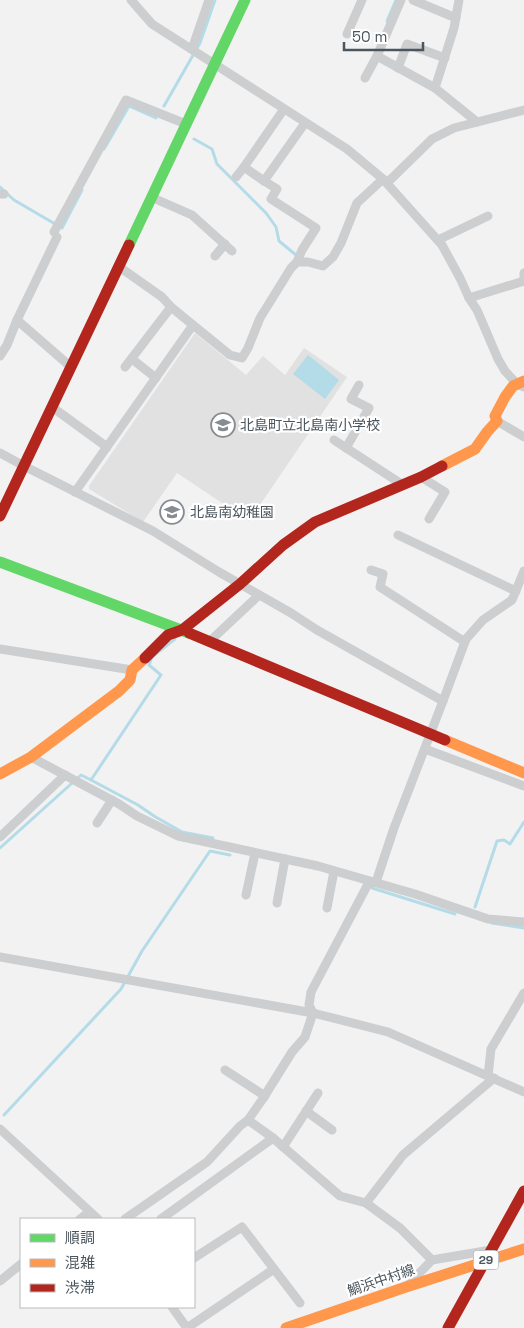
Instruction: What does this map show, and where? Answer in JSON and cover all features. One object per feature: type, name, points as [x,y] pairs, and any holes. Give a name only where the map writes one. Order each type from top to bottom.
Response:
[{"type":"street","points":[[131,0],[152,24],[346,148],[385,181],[442,245],[476,310],[504,371],[522,384]]},
{"type":"street","points":[[195,51],[209,0]]},
{"type":"street","points":[[0,516],[245,0]]},
{"type":"street","points":[[348,34],[362,0]]},
{"type":"street","points":[[365,78],[377,56],[401,0]]},
{"type":"street","points":[[413,0],[456,18]]},
{"type":"street","points":[[435,88],[454,28],[460,0]]},
{"type":"street","points":[[398,68],[407,44],[445,58]]},
{"type":"street","points":[[377,56],[435,88],[477,122]]},
{"type":"street","points":[[0,356],[7,345],[57,230],[126,100],[186,124]]},
{"type":"street","points":[[236,177],[284,108]]},
{"type":"street","points":[[297,262],[308,262],[323,266],[333,257],[341,243],[357,203],[432,139],[454,128],[524,110]]},
{"type":"street","points":[[264,181],[305,123]]},
{"type":"street","points":[[118,266],[162,297],[230,355],[242,358],[260,318],[291,268],[297,262],[316,228],[271,199],[277,189],[244,167]]},
{"type":"street","points":[[151,197],[192,215],[228,248],[215,256]]},
{"type":"street","points":[[438,240],[488,216]]},
{"type":"street","points":[[469,298],[524,281],[524,273]]},
{"type":"street","points":[[125,367],[171,306]]},
{"type":"street","points":[[17,320],[71,367]]},
{"type":"street","points":[[75,492],[193,325]]},
{"type":"street","points":[[132,358],[156,378]]},
{"type":"street","points":[[522,384],[513,386],[495,416],[497,421],[524,437]]},
{"type":"street","points":[[346,448],[369,408],[351,399],[359,385]]},
{"type":"street","points":[[52,407],[107,447]]},
{"type":"street","points":[[0,774],[31,757],[119,691],[130,680],[132,670],[168,635],[182,630],[240,584],[283,545],[315,522],[421,477],[475,450],[497,421]]},
{"type":"street","points":[[334,440],[403,485]]},
{"type":"street","points":[[0,453],[153,531],[317,630],[443,701]]},
{"type":"street","points":[[421,477],[445,492],[429,519]]},
{"type":"street","points":[[398,536],[516,591]]},
{"type":"street","points":[[0,562],[182,630],[524,773]]},
{"type":"street","points":[[371,570],[382,574],[380,587],[465,642]]},
{"type":"street","points":[[376,882],[394,828],[466,639],[484,620],[512,600],[524,571]]},
{"type":"street","points":[[209,642],[259,595]]},
{"type":"street","points":[[0,649],[132,670]]},
{"type":"street","points":[[425,749],[524,786]]},
{"type":"street","points":[[31,757],[112,800],[137,816],[178,836],[285,859],[376,882],[488,919],[524,922]]},
{"type":"street","points":[[0,837],[65,775]]},
{"type":"street","points":[[97,823],[112,800]]},
{"type":"street","points":[[246,895],[255,853]]},
{"type":"street","points":[[277,903],[285,859]]},
{"type":"street","points":[[327,908],[334,871]]},
{"type":"street","points":[[314,1012],[309,1006],[311,992],[368,884],[376,882]]},
{"type":"street","points":[[0,957],[314,1012],[388,1032],[524,1092]]},
{"type":"street","points":[[366,1203],[402,1155],[491,1077],[491,1049],[524,993]]},
{"type":"street","points":[[126,1218],[207,1162],[240,1126],[248,1120],[292,1052],[305,1037],[314,1012]]},
{"type":"street","points":[[225,1070],[265,1096]]},
{"type":"street","points":[[283,1147],[318,1093]]},
{"type":"street","points":[[306,1112],[332,1130]]},
{"type":"street","points":[[248,1120],[273,1138],[340,1196],[366,1203],[400,1228],[432,1260]]},
{"type":"street","points":[[0,1129],[97,1218]]},
{"type":"street","points":[[162,1218],[273,1138]]},
{"type":"street","name":"29","points":[[448,1328],[524,1191]]},
{"type":"street","points":[[81,1218],[89,1212]]},
{"type":"street","points":[[195,1257],[242,1227],[300,1303]]},
{"type":"street","name":"鯛浜中村線","points":[[286,1328],[406,1287],[489,1255],[524,1249]]},
{"type":"street","points":[[406,1287],[432,1260],[489,1255]]},
{"type":"street","points":[[0,1281],[20,1265]]},
{"type":"street","points":[[173,1308],[187,1328],[274,1269]]},
{"type":"shaded area","name":"北島町立北島南小学校","points":[[195,333],[246,375],[263,356],[285,375],[304,348],[347,377],[249,521],[177,473],[143,522],[89,489],[89,486]]},
{"type":"water","points":[[308,355],[339,380],[325,399],[293,374]]},
{"type":"waterway","points":[[164,106],[200,43],[215,0]]},
{"type":"waterway","points":[[387,21],[396,0]]},
{"type":"waterway","points":[[104,149],[129,106],[156,118]]},
{"type":"waterway","points":[[194,139],[212,149],[217,164],[266,213],[276,227],[279,241],[296,255]]},
{"type":"waterway","points":[[0,187],[14,200],[62,228],[82,190]]},
{"type":"waterway","points":[[0,848],[81,775],[91,780],[161,675],[149,665],[152,657],[175,639]]},
{"type":"waterway","points":[[91,780],[138,805],[182,832],[213,838]]},
{"type":"waterway","points":[[475,907],[497,841],[504,840],[510,844],[524,822]]},
{"type":"waterway","points":[[4,1115],[121,989],[142,951],[210,851],[230,855]]},
{"type":"waterway","points":[[372,888],[455,914]]},
{"type":"waterway","points":[[492,923],[524,928]]},
{"type":"traffic: fast","points":[[129,245],[245,0]]},
{"type":"traffic: fast","points":[[0,562],[189,633]]},
{"type":"traffic: slow","points":[[442,466],[475,449],[497,421],[495,416],[505,397],[513,386],[524,381]]},
{"type":"traffic: slow","points":[[0,774],[31,757],[119,691],[130,680],[132,670],[145,658]]},
{"type":"traffic: slow","points":[[445,740],[524,773]]},
{"type":"traffic: slow","points":[[286,1328],[524,1249]]},
{"type":"traffic: jam","points":[[0,516],[129,245]]},
{"type":"traffic: jam","points":[[145,658],[168,635],[182,630],[240,584],[283,545],[315,522],[421,477],[442,466]]},
{"type":"traffic: jam","points":[[189,633],[445,740]]},
{"type":"traffic: jam","points":[[448,1328],[524,1191]]},
{"type":"place","name":"北島町立北島南小学校","points":[[223,425]]},
{"type":"place","name":"北島南幼稚園","points":[[172,512]]}]
